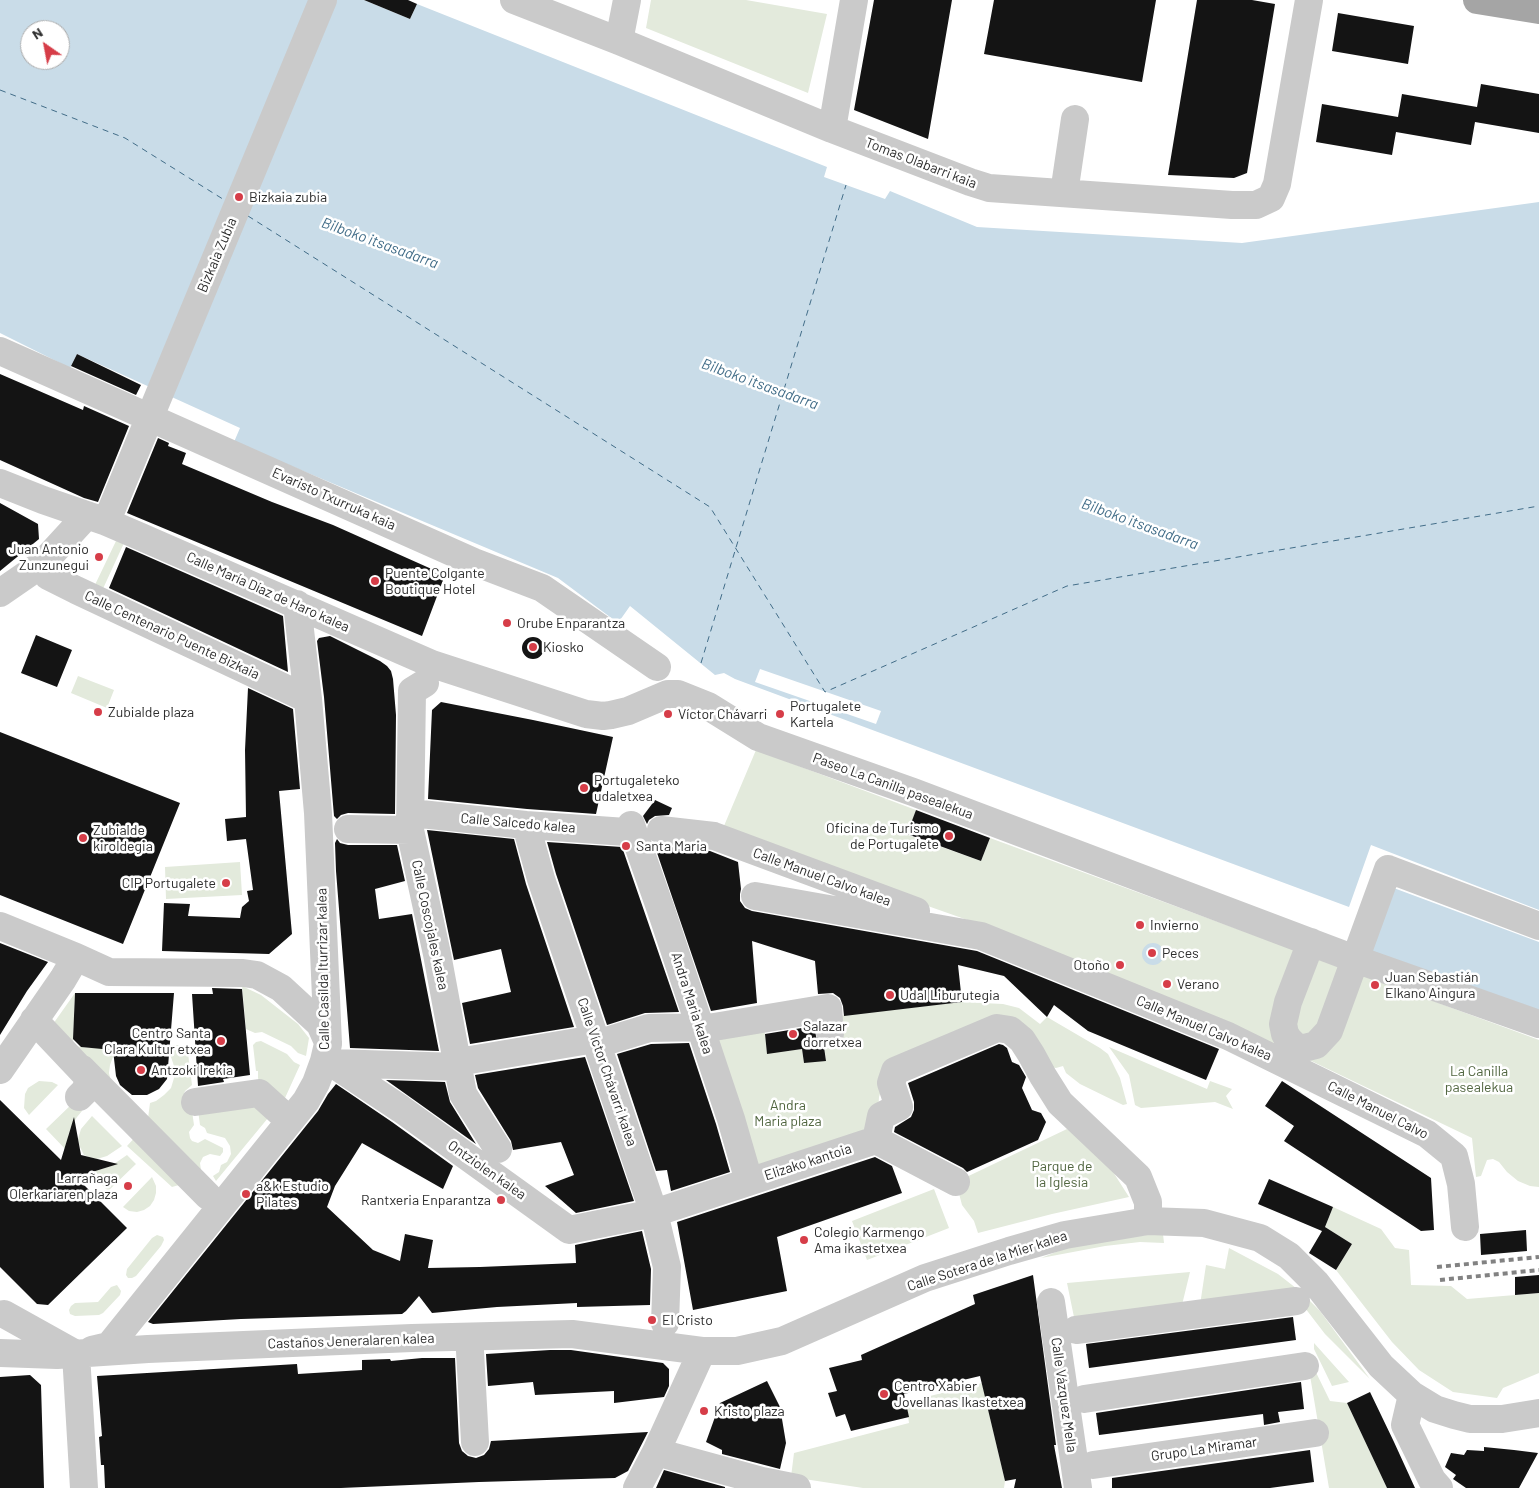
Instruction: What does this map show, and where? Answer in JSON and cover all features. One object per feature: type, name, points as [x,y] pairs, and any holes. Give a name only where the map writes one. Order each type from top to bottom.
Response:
[{"type":"main road","points":[[1477,0],[1539,10]]},
{"type":"street","name":"Bizkaia Zubia","points":[[154,408],[323,0]]},
{"type":"street","name":"Tomas Olabarri kaia","points":[[514,0],[832,129],[989,188],[1232,205],[1256,204],[1271,198],[1277,184],[1309,0]]},
{"type":"street","points":[[619,42],[627,0]]},
{"type":"street","points":[[832,129],[854,0]]},
{"type":"street","points":[[1064,193],[1075,119]]},
{"type":"street","name":"Evaristo Txurruka kaia","points":[[0,351],[154,408],[474,562],[542,588],[657,667]]},
{"type":"street","points":[[0,593],[42,564],[95,518],[110,513],[154,408]]},
{"type":"street","name":"Calle María Díaz de Haro kalea","points":[[0,483],[95,518],[297,604],[344,626],[423,679]]},
{"type":"street","name":"Calle Centenario Puente Bizkaia","points":[[42,564],[48,576],[308,698]]},
{"type":"street","name":"Calle Casilda Iturrizar kalea","points":[[66,1355],[109,1346],[306,1102],[316,1083],[324,1061],[330,1053],[318,813],[308,698],[297,604]]},
{"type":"street","points":[[396,667],[423,679]]},
{"type":"street","name":"Calle Coscojales kalea","points":[[423,679],[410,821],[463,1094],[498,1149]]},
{"type":"street","name":"Paseo La Canilla pasealekua","points":[[423,679],[603,716],[628,711],[668,694],[678,694],[708,706],[758,737],[913,792],[1355,959],[1539,1024]]},
{"type":"street","name":"Calle Salcedo kalea","points":[[348,829],[410,821],[629,829]]},
{"type":"street","name":"Calle Víctor Chávarri kalea","points":[[526,825],[541,878],[654,1213],[667,1267],[665,1323]]},
{"type":"street","name":"Andra Maria kalea","points":[[629,829],[661,910],[731,1119],[749,1181]]},
{"type":"street","name":"Calle Manuel Calvo kalea","points":[[661,830],[714,836],[981,936],[1228,1036],[1292,1056]]},
{"type":"street","points":[[1311,942],[1288,1002],[1283,1024],[1292,1056],[1304,1048],[1316,1045],[1329,1031],[1388,868],[1539,926]]},
{"type":"street","name":"Calle Manuel Calvo kalea","points":[[756,896],[981,936]]},
{"type":"street","points":[[0,926],[109,972],[243,973],[257,976],[281,988],[320,1024],[330,1053],[458,1064],[596,1041],[649,1028],[700,1028],[829,1021]]},
{"type":"street","points":[[0,1070],[76,957]]},
{"type":"street","points":[[31,1025],[71,1073],[74,1083],[208,1196]]},
{"type":"street","points":[[956,1182],[876,1140],[881,1116],[899,1107],[891,1083],[895,1071],[997,1028],[1010,1030],[1027,1047],[1060,1103],[1138,1177],[1148,1202],[1148,1221]]},
{"type":"street","name":"Ontziolen kalea","points":[[330,1053],[401,1109],[569,1230],[654,1213]]},
{"type":"street","name":"Calle Manuel Calvo","points":[[1292,1056],[1428,1134],[1454,1156],[1461,1184],[1464,1227]]},
{"type":"street","points":[[195,1102],[259,1093],[290,1121]]},
{"type":"street","name":"Elizako kantoia","points":[[654,1213],[876,1140]]},
{"type":"street","name":"Calle Sotera de la Mier kalea","points":[[702,1351],[737,1351],[782,1340],[925,1278],[1065,1235],[1148,1221],[1204,1223],[1260,1238],[1289,1256],[1316,1283],[1381,1366],[1412,1395],[1434,1409],[1470,1418],[1502,1419],[1539,1413]]},
{"type":"street","points":[[1076,1330],[1296,1301]]},
{"type":"street","name":"Calle Vázquez Mella","points":[[1051,1302],[1078,1488]]},
{"type":"street","points":[[1,1316],[66,1355]]},
{"type":"street","name":"Castaños Jeneralaren kalea","points":[[0,1353],[66,1355],[148,1349],[402,1338],[572,1334],[702,1351]]},
{"type":"street","points":[[470,1351],[474,1442]]},
{"type":"street","points":[[637,1488],[656,1452],[702,1351]]},
{"type":"street","points":[[65,1488],[66,1355]]},
{"type":"street","points":[[66,1355],[84,1488]]},
{"type":"street","points":[[1084,1399],[1305,1366]]},
{"type":"street","points":[[1412,1395],[1405,1425],[1432,1480],[1439,1488]]},
{"type":"street","name":"Grupo La Miramar","points":[[1093,1465],[1315,1433]]},
{"type":"street","points":[[656,1452],[762,1485],[798,1488]]},
{"type":"green space","points":[[651,0],[746,0],[827,14],[808,93],[646,28]]},
{"type":"green space","points":[[116,541],[124,543],[101,593],[93,589]]},
{"type":"green space","points":[[78,676],[114,690],[107,708],[71,693]]},
{"type":"green space","name":"La Canilla pasealekua","points":[[756,750],[916,810],[908,835],[981,861],[990,838],[1539,1040],[1539,1187],[1530,1186],[1518,1181],[1499,1162],[1493,1159],[1487,1160],[1481,1176],[1476,1177],[1472,1138],[1305,1058],[976,923],[721,833]]},
{"type":"green space","points":[[240,862],[242,895],[166,899],[165,867]]},
{"type":"green space","points":[[242,986],[261,995],[298,1024],[309,1038],[306,1056],[298,1053],[291,1046],[262,1032],[255,1033],[246,1029]]},
{"type":"green space","points":[[75,993],[73,1046],[53,1024]]},
{"type":"green space","name":"Andra Maria plaza","points":[[962,1002],[1003,1004],[1019,1008],[1040,1024],[1047,1017],[1100,1048],[1108,1054],[1120,1078],[1127,1104],[1123,1105],[1080,1084],[1066,1073],[1063,1066],[1056,1068],[1046,1066],[1014,1024],[886,1075],[879,1097],[876,1140],[753,1180],[710,1036],[764,1025],[767,1053],[802,1049],[804,1063],[819,1061],[826,1060],[820,1018]]},
{"type":"green space","points":[[261,1041],[287,1054],[294,1062],[300,1065],[285,1098],[261,1086],[258,1071],[256,1071],[253,1045]]},
{"type":"green space","points":[[167,1045],[187,1045],[192,1085],[185,1091],[183,1098],[192,1111],[194,1125],[189,1132],[190,1138],[198,1143],[205,1139],[223,1148],[220,1156],[210,1154],[203,1157],[200,1163],[201,1170],[147,1126],[150,1103],[156,1101],[171,1088],[174,1078],[174,1066]]},
{"type":"green space","points":[[73,1046],[92,1048],[117,1046],[109,1073],[112,1086],[108,1088],[73,1054]]},
{"type":"green space","points":[[1109,1047],[1207,1089],[1210,1081],[1232,1089],[1226,1096],[1233,1109],[1215,1102],[1141,1108],[1135,1105],[1129,1075]]},
{"type":"green space","points":[[39,1081],[52,1082],[58,1085],[29,1115],[24,1108],[25,1094],[28,1088]]},
{"type":"green space","points":[[74,1102],[82,1111],[71,1127],[68,1136],[68,1152],[46,1129]]},
{"type":"green space","points":[[255,1103],[268,1118],[216,1181],[213,1176],[219,1172],[221,1165],[227,1162],[231,1154],[230,1146],[225,1138],[207,1133],[205,1128],[200,1125],[198,1110]]},
{"type":"green space","points":[[92,1116],[122,1146],[107,1156],[97,1159],[84,1155],[78,1139],[81,1129]]},
{"type":"green space","name":"Parque de la Iglesia","points":[[1067,1129],[1080,1137],[1108,1164],[1129,1197],[978,1233],[974,1221],[962,1205],[956,1182]]},
{"type":"green space","points":[[138,1134],[179,1185],[172,1187],[127,1146]]},
{"type":"green space","points":[[127,1155],[136,1164],[108,1191],[86,1169],[102,1169],[111,1166]]},
{"type":"green space","points":[[152,1177],[156,1186],[156,1193],[150,1206],[137,1212],[129,1211],[123,1207]]},
{"type":"green space","points":[[934,1189],[949,1228],[867,1260],[852,1221]]},
{"type":"green space","points":[[1333,1207],[1381,1229],[1395,1248],[1409,1250],[1411,1285],[1451,1286],[1467,1299],[1539,1293],[1539,1373],[1503,1388],[1497,1398],[1453,1392],[1419,1370],[1392,1342],[1336,1270],[1352,1244],[1325,1227]]},
{"type":"green space","points":[[1163,1234],[1164,1243],[1140,1242],[1105,1246],[1041,1258],[1071,1246]]},
{"type":"green space","points":[[157,1235],[163,1237],[164,1240],[161,1246],[136,1276],[128,1278],[126,1275],[127,1269],[152,1238]]},
{"type":"green space","points":[[1229,1248],[1278,1274],[1301,1292],[1320,1311],[1370,1379],[1325,1334],[1305,1308],[1200,1305],[1206,1265],[1225,1269]]},
{"type":"green space","points":[[1190,1272],[1181,1309],[1075,1322],[1067,1283]]},
{"type":"green space","points":[[117,1285],[121,1291],[120,1295],[103,1313],[99,1315],[75,1316],[70,1314],[69,1310],[75,1303],[98,1302],[111,1287]]},
{"type":"green space","points":[[1314,1343],[1349,1382],[1332,1386],[1314,1349]]},
{"type":"green space","points":[[1306,1352],[1330,1401],[1347,1403],[1387,1488],[1329,1488]]},
{"type":"green space","points":[[982,1383],[1005,1481],[1004,1488],[863,1488],[791,1477],[794,1453],[909,1423],[906,1402]]},
{"type":"water","name":"Bilboko itsasadarra","points":[[0,0],[364,0],[410,19],[417,4],[827,167],[824,177],[885,199],[890,191],[977,227],[1242,243],[1539,202],[1539,910],[1371,845],[1349,907],[735,679],[724,673],[715,675],[630,606],[618,623],[558,578],[234,442],[240,428],[77,354],[70,368],[0,333]]},
{"type":"water","points":[[1391,887],[1539,942],[1539,1011],[1366,949]]},
{"type":"water","points":[[1153,943],[1161,946],[1164,954],[1161,962],[1153,965],[1145,962],[1142,954],[1145,946]]},
{"type":"pier","points":[[760,669],[881,711],[876,724],[755,682]]},
{"type":"building","points":[[364,0],[408,0],[417,4],[410,19]]},
{"type":"building","points":[[874,0],[952,0],[928,139],[854,110]]},
{"type":"building","points":[[994,0],[1156,0],[1142,82],[984,54]]},
{"type":"building","points":[[1197,0],[1252,0],[1275,4],[1247,173],[1234,178],[1168,175]]},
{"type":"building","points":[[1338,13],[1414,26],[1408,64],[1332,51]]},
{"type":"building","points":[[1481,84],[1539,94],[1539,133],[1475,122],[1471,145],[1396,132],[1392,155],[1316,142],[1322,104],[1398,117],[1402,94],[1477,107]]},
{"type":"building","points":[[77,354],[141,385],[136,395],[71,366]]},
{"type":"building","points":[[0,374],[83,410],[84,406],[129,426],[98,502],[84,498],[0,460]]},
{"type":"building","points":[[158,438],[169,443],[168,446],[186,453],[182,464],[272,502],[333,525],[445,575],[422,636],[127,513]]},
{"type":"building","points":[[0,503],[38,524],[39,539],[0,571]]},
{"type":"building","points":[[126,547],[283,616],[288,672],[109,588]]},
{"type":"building","points":[[36,635],[72,650],[57,687],[21,673]]},
{"type":"building","points":[[330,636],[380,661],[391,671],[396,715],[395,814],[348,813],[341,815],[337,819],[334,816],[324,697],[317,641],[319,638]]},
{"type":"building","name":"Kiosko","points":[[533,637],[541,640],[544,648],[541,656],[533,659],[525,656],[522,648],[525,640]]},
{"type":"building","points":[[248,688],[293,709],[300,789],[279,791],[292,934],[269,954],[162,951],[164,903],[190,904],[188,916],[240,918],[242,907],[249,901],[247,891],[253,890],[246,839],[227,841],[225,819],[246,817],[245,750]]},
{"type":"building","points":[[441,702],[613,737],[596,814],[428,799],[432,710]]},
{"type":"building","name":"Zubialde kiroldegia","points":[[0,732],[180,803],[123,944],[0,895]]},
{"type":"building","points":[[655,800],[672,808],[669,815],[655,816],[647,824],[643,816]]},
{"type":"building","name":"Oficina de Turismo de Portugalete","points":[[916,810],[990,838],[981,861],[907,834]]},
{"type":"building","points":[[427,830],[514,839],[526,884],[574,1027],[470,1044],[462,1003],[511,992],[501,949],[454,960]]},
{"type":"building","points":[[337,839],[340,843],[348,845],[397,845],[405,881],[375,889],[379,919],[412,914],[439,1051],[350,1048],[336,871],[335,843]]},
{"type":"building","points":[[547,842],[622,847],[679,1012],[645,1013],[607,1025]]},
{"type":"building","points":[[654,844],[710,851],[738,862],[741,889],[740,901],[745,908],[752,911],[977,951],[1219,1049],[1206,1080],[1088,1031],[1054,1005],[1047,1017],[1004,976],[958,965],[962,1002],[844,1016],[840,998],[833,993],[818,994],[815,961],[752,941],[757,1003],[711,1011]]},
{"type":"building","points":[[0,943],[48,962],[27,991],[0,1035]]},
{"type":"building","points":[[212,988],[242,989],[250,1075],[223,1079],[224,1082],[198,1086],[192,994],[213,994]]},
{"type":"building","points":[[75,993],[174,993],[167,1079],[159,1089],[147,1095],[132,1095],[120,1085],[116,1076],[113,1050],[81,1047],[73,1039]]},
{"type":"building","name":"Salazar dorretxea","points":[[814,1026],[817,1041],[824,1047],[826,1061],[804,1063],[802,1049],[767,1054],[765,1034]]},
{"type":"building","points":[[689,1043],[730,1172],[671,1191],[667,1170],[656,1171],[617,1054],[651,1044]]},
{"type":"building","points":[[999,1044],[1007,1048],[1012,1062],[1019,1065],[1026,1077],[1022,1088],[1032,1110],[1041,1113],[1046,1122],[1038,1140],[967,1172],[963,1168],[894,1132],[895,1127],[911,1117],[914,1110],[914,1102],[908,1083]]},
{"type":"building","points":[[585,1057],[634,1201],[576,1213],[545,1186],[574,1175],[561,1142],[513,1150],[511,1141],[478,1088],[475,1075]]},
{"type":"building","points":[[386,1080],[445,1082],[450,1102],[476,1144]]},
{"type":"building","points":[[1282,1081],[1431,1178],[1434,1230],[1421,1231],[1284,1141],[1294,1126],[1265,1106]]},
{"type":"building","points":[[336,1084],[453,1166],[443,1189],[362,1143],[335,1186],[327,1207],[373,1250],[400,1261],[405,1234],[433,1240],[428,1268],[576,1263],[575,1245],[642,1231],[651,1269],[650,1305],[577,1307],[577,1303],[497,1307],[432,1313],[419,1296],[402,1314],[153,1324],[148,1322],[318,1111]]},
{"type":"building","points":[[0,1100],[61,1160],[74,1117],[81,1155],[118,1164],[76,1177],[127,1228],[48,1305],[37,1304],[0,1267]]},
{"type":"building","points":[[875,1157],[892,1166],[902,1193],[777,1237],[787,1291],[693,1310],[677,1222]]},
{"type":"building","points":[[1269,1179],[1333,1207],[1325,1227],[1352,1244],[1336,1270],[1309,1253],[1322,1231],[1258,1204]]},
{"type":"building","points":[[1526,1230],[1527,1251],[1481,1255],[1480,1234]]},
{"type":"building","points":[[1033,1275],[1056,1445],[1054,1445],[1062,1488],[1014,1488],[1016,1479],[1005,1481],[980,1376],[904,1394],[909,1417],[851,1431],[845,1414],[836,1417],[828,1393],[837,1391],[829,1368],[862,1360],[861,1355],[975,1304],[973,1295]]},
{"type":"building","points":[[1539,1275],[1539,1293],[1515,1295],[1515,1277]]},
{"type":"building","points":[[1293,1317],[1296,1340],[1089,1368],[1086,1344]]},
{"type":"building","points":[[571,1350],[663,1363],[669,1369],[669,1386],[664,1397],[614,1403],[614,1391],[535,1395],[533,1382],[488,1386],[486,1354]]},
{"type":"building","points":[[422,1358],[455,1358],[459,1443],[462,1451],[468,1456],[476,1458],[484,1455],[489,1449],[491,1441],[648,1432],[628,1471],[615,1478],[341,1488],[105,1488],[104,1465],[101,1465],[99,1437],[102,1436],[97,1376],[297,1364],[298,1374],[362,1370],[362,1360],[390,1359],[391,1361]]},
{"type":"building","points":[[30,1375],[41,1385],[44,1488],[0,1488],[0,1377]]},
{"type":"building","points":[[767,1381],[780,1407],[786,1443],[780,1469],[722,1454],[722,1450],[706,1442],[720,1403]]},
{"type":"building","points":[[1301,1382],[1304,1409],[1278,1412],[1280,1422],[1264,1425],[1263,1414],[1099,1435],[1096,1413]]},
{"type":"building","points":[[1370,1392],[1415,1488],[1387,1488],[1347,1403]]},
{"type":"building","points":[[1484,1447],[1538,1453],[1519,1488],[1466,1488],[1453,1479],[1456,1475],[1445,1467],[1451,1453],[1464,1455],[1467,1450],[1484,1451]]},
{"type":"building","points":[[1310,1450],[1314,1482],[1270,1488],[1112,1488],[1112,1478]]},
{"type":"building","points":[[664,1470],[725,1487],[725,1488],[656,1488]]},
{"type":"ferry route","points":[[0,90],[125,138],[226,201]]},
{"type":"ferry route","points":[[701,663],[846,185]]},
{"type":"ferry route","points":[[248,216],[710,507],[825,692],[1067,586],[1539,506]]},
{"type":"railway","points":[[1437,1267],[1539,1257]]},
{"type":"railway","points":[[1440,1280],[1539,1270]]},
{"type":"place","name":"Bizkaia zubia","points":[[239,197]]},
{"type":"place","name":"Juan Antonio Zunzunegui","points":[[99,557]]},
{"type":"place","name":"Puente Colgante Boutique Hotel","points":[[375,581]]},
{"type":"place","name":"Orube Enparantza","points":[[507,623]]},
{"type":"place","name":"Kiosko","points":[[533,647]]},
{"type":"place","name":"Zubialde plaza","points":[[98,712]]},
{"type":"place","name":"Víctor Chávarri","points":[[668,714]]},
{"type":"place","name":"Portugalete Kartela","points":[[780,714]]},
{"type":"place","name":"Portugaleteko udaletxea","points":[[584,788]]},
{"type":"place","name":"Oficina de Turismo de Portugalete","points":[[949,836]]},
{"type":"place","name":"Zubialde kiroldegia","points":[[83,838]]},
{"type":"place","name":"Santa Maria","points":[[626,846]]},
{"type":"place","name":"CIP Portugalete","points":[[226,883]]},
{"type":"place","name":"Invierno","points":[[1140,925]]},
{"type":"place","name":"Peces","points":[[1152,953]]},
{"type":"place","name":"Otoño","points":[[1120,965]]},
{"type":"place","name":"Verano","points":[[1167,984]]},
{"type":"place","name":"Juan Sebastián Elkano Aingura","points":[[1375,985]]},
{"type":"place","name":"Udal Liburutegia","points":[[890,995]]},
{"type":"place","name":"Salazar dorretxea","points":[[793,1034]]},
{"type":"place","name":"Centro Santa Clara Kultur etxea","points":[[221,1041]]},
{"type":"place","name":"Antzoki Irekia","points":[[141,1070]]},
{"type":"place","name":"Larrañaga Olerkariaren plaza","points":[[128,1186]]},
{"type":"place","name":"a&k Estudio Pilates","points":[[246,1194]]},
{"type":"place","name":"Rantxeria Enparantza","points":[[501,1200]]},
{"type":"place","name":"Colegio Karmengo Ama ikastetxea","points":[[804,1240]]},
{"type":"place","name":"El Cristo","points":[[652,1320]]},
{"type":"place","name":"Centro Xabier Jovellanas Ikastetxea","points":[[884,1394]]},
{"type":"place","name":"Kristo plaza","points":[[704,1411]]}]
